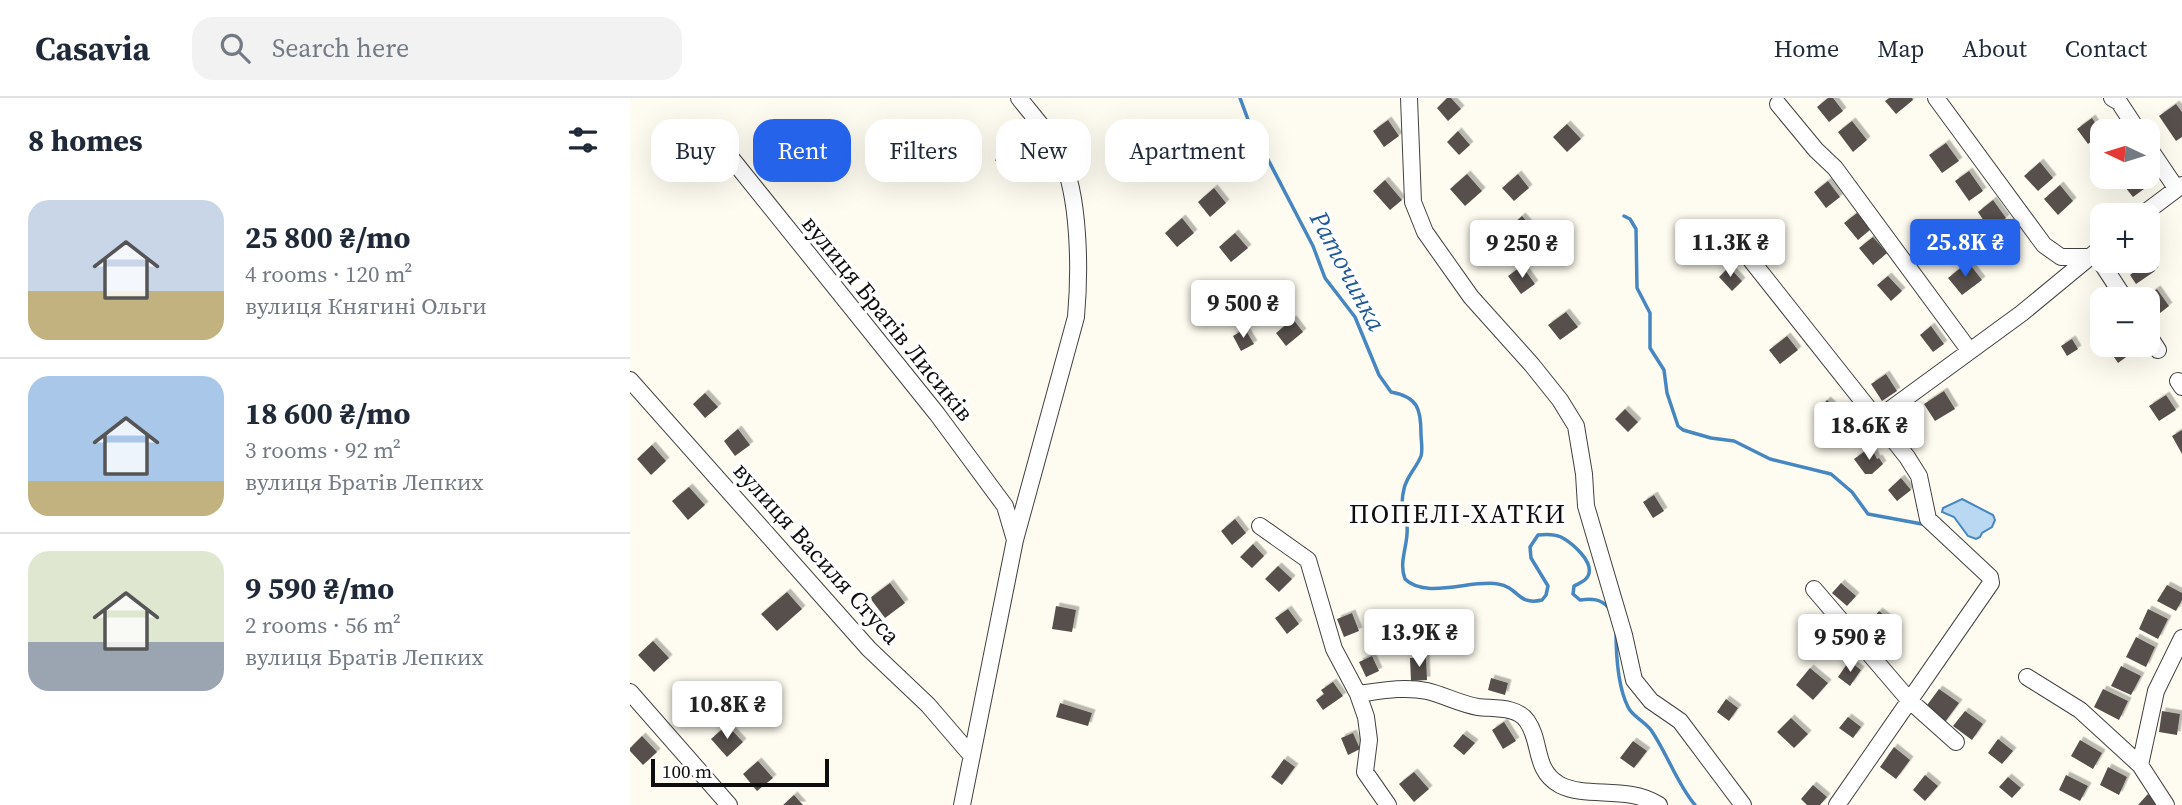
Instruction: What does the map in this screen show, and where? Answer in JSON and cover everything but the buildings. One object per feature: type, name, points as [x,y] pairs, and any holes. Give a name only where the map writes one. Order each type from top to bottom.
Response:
[{"type":"street","name":"вулиця Братів Лисиків","points":[[962,805],[1015,540],[1076,317],[1079,287],[1073,188],[1054,142],[1018,98]]},
{"type":"street","points":[[1409,98],[1410,172],[1417,214],[1425,232],[1471,297],[1539,374],[1576,426],[1586,506],[1625,635],[1634,680],[1651,701],[1680,722],[1743,805]]},
{"type":"street","points":[[1936,98],[2044,245],[2062,257],[2090,253]]},
{"type":"street","points":[[2116,99],[2130,119]]},
{"type":"street","points":[[1778,104],[1816,150],[1835,167],[1969,350]]},
{"type":"street","points":[[2158,203],[2179,187],[2160,162]]},
{"type":"street","name":"вулиця Братів Лисиків","points":[[739,168],[937,414],[1005,506],[1015,540]]},
{"type":"street","points":[[1739,245],[1919,476],[1928,519],[1990,577],[1989,590],[1837,805]]},
{"type":"street","points":[[1877,419],[2022,313],[2090,257]]},
{"type":"street","name":"вулиця Василя Стуса","points":[[630,380],[869,649],[928,705],[971,755]]},
{"type":"street","points":[[1261,526],[1308,560],[1334,649],[1366,717],[1368,740],[1364,772],[1388,805]]},
{"type":"street","points":[[1814,589],[1909,700],[1956,742]]},
{"type":"street","points":[[2140,765],[2156,691],[2182,638]]},
{"type":"street","points":[[2027,677],[2080,710],[2140,765],[2166,805]]},
{"type":"street","points":[[1357,694],[1399,689],[1426,691],[1476,707],[1518,712],[1528,721],[1541,766],[1547,775],[1561,785],[1573,789],[1633,794],[1659,805]]},
{"type":"street","points":[[630,692],[729,805]]},
{"type":"water","points":[[1962,499],[1993,515],[1995,520],[1992,527],[1976,539],[1968,536],[1954,517],[1942,512],[1943,508]]},
{"type":"waterway","name":"Раточинка","points":[[1240,98],[1250,125],[1313,246],[1325,278],[1355,317],[1379,375],[1391,392],[1407,397],[1419,411],[1422,454],[1405,485],[1402,501],[1407,526],[1403,559],[1405,579],[1425,588],[1498,584],[1528,600],[1542,600],[1548,586],[1531,558],[1530,547],[1538,535],[1553,535],[1571,544],[1588,565],[1588,576],[1574,586],[1573,594],[1580,600],[1592,599],[1609,608]]},
{"type":"waterway","points":[[1624,216],[1630,219],[1636,229],[1637,288],[1650,313],[1650,348],[1664,370],[1667,393],[1678,426],[1711,438],[1734,441],[1770,459],[1831,474],[1852,492],[1868,514],[1922,524]]},
{"type":"waterway","name":"Раточинка","points":[[1616,631],[1619,679],[1628,707],[1651,730],[1695,805]]},
{"type":"district","name":"ПОПЕЛІ-ХАТКИ","points":[[1458,514]]}]
